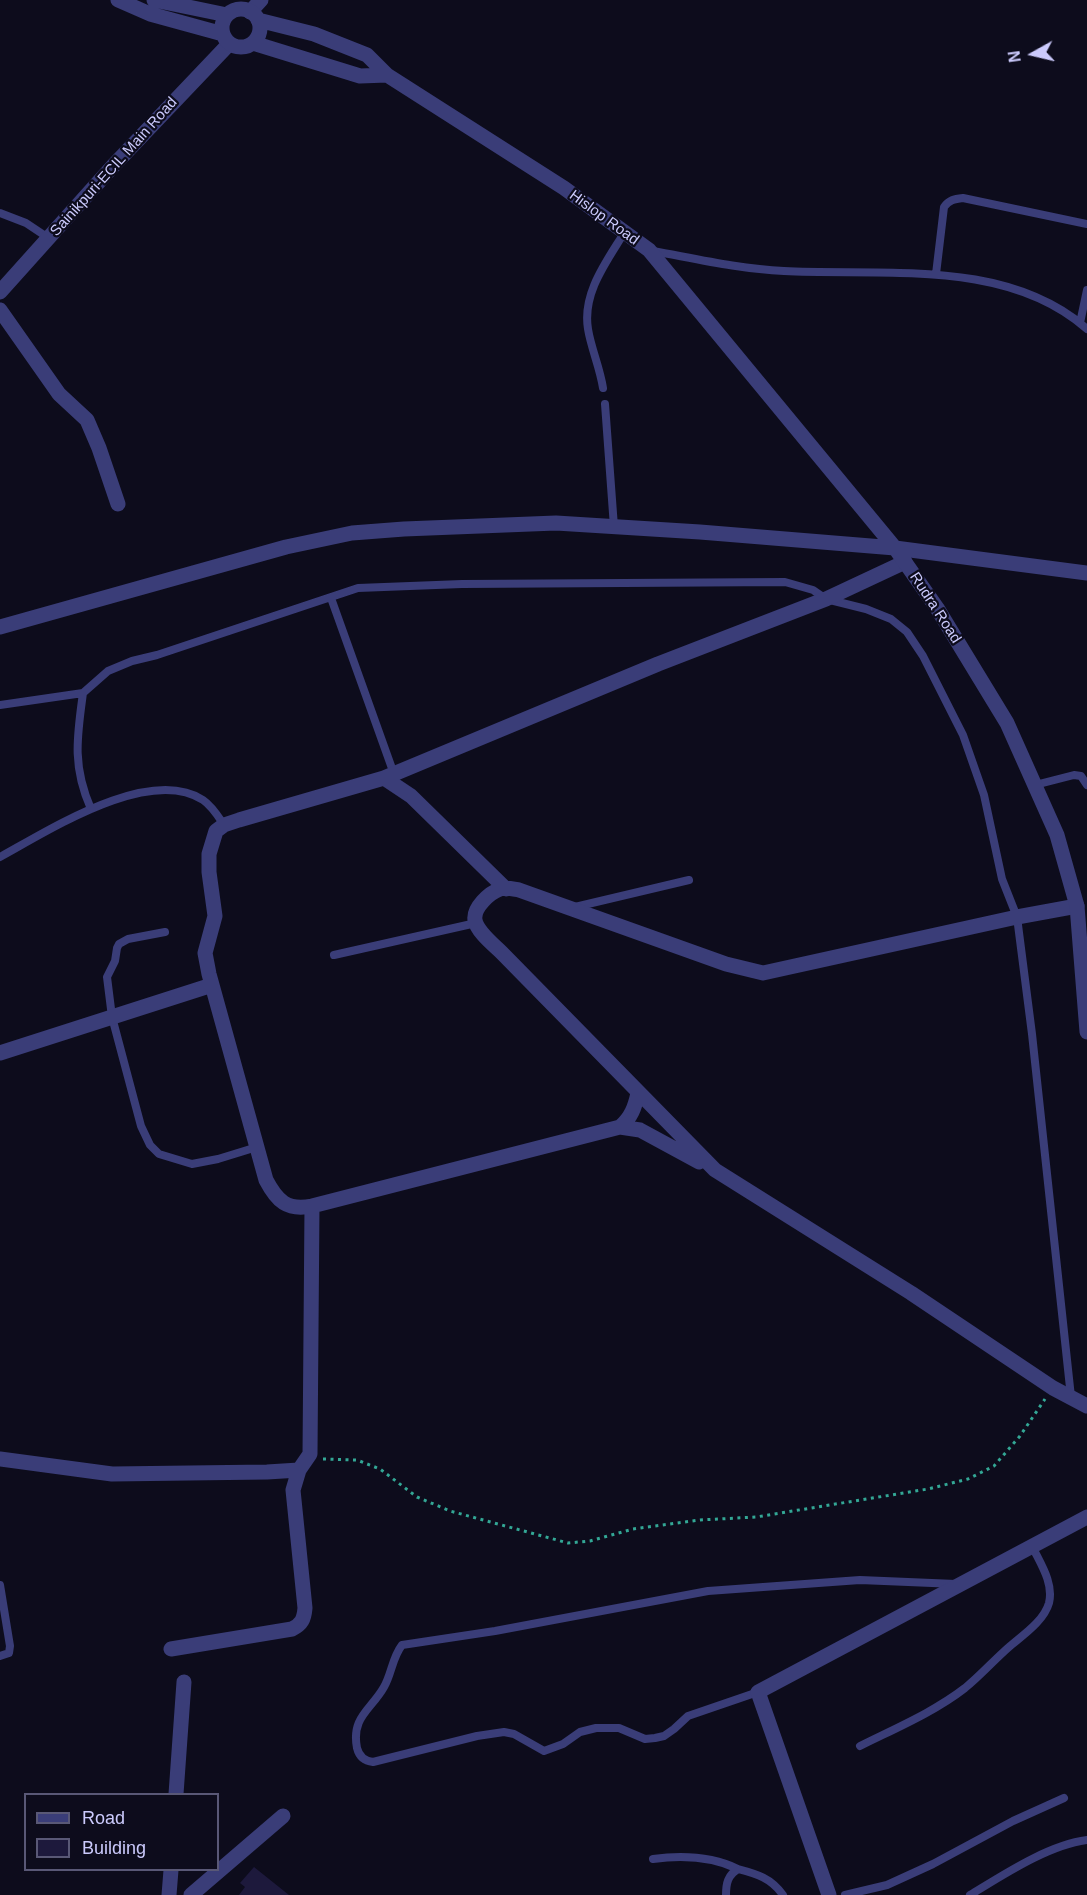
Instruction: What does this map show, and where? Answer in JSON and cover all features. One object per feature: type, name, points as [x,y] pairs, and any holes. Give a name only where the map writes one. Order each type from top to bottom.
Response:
[{"type":"street","points":[[118,0],[150,14],[226,39],[241,47],[253,43],[360,76],[387,75]]},
{"type":"street","points":[[154,0],[227,15]]},
{"type":"street","points":[[253,43],[259,32],[254,16],[261,0]]},
{"type":"street","points":[[226,39],[222,27],[227,15],[238,9],[254,16]]},
{"type":"street","name":"Hislop Road","points":[[254,16],[314,34],[367,55],[387,75],[564,188],[649,250]]},
{"type":"street","name":"Sainikpuri-ECIL Main Road","points":[[0,292],[226,39]]},
{"type":"street","name":"Rudra Road","points":[[649,250],[895,548],[937,608],[1007,723],[1057,835],[1082,905],[1087,1032]]},
{"type":"street","points":[[0,310],[59,394],[87,420],[118,504]]},
{"type":"street","points":[[0,627],[286,547],[352,532],[556,523],[895,548],[1087,573]]},
{"type":"street","points":[[905,562],[826,598],[658,664],[389,776],[293,802],[224,825],[216,831],[209,854],[215,916],[205,953],[267,1180],[274,1195],[281,1202],[299,1209],[620,1127],[640,1130],[715,1170],[911,1293],[1053,1388],[1087,1406]]},
{"type":"street","points":[[389,776],[506,889]]},
{"type":"street","points":[[715,1170],[502,953],[476,923],[476,910],[482,902],[499,889],[519,890],[726,964],[763,973],[1017,917],[1082,905]]},
{"type":"street","points":[[0,1053],[212,985]]},
{"type":"street","points":[[620,1127],[627,1121],[635,1106],[638,1092]]},
{"type":"street","points":[[171,1649],[292,1629],[304,1618],[305,1608],[293,1496],[294,1482],[310,1454],[312,1206]]},
{"type":"street","points":[[0,1459],[112,1474],[267,1472],[303,1465]]},
{"type":"street","points":[[829,1895],[758,1692],[1087,1517]]},
{"type":"street","points":[[176,1793],[184,1682]]},
{"type":"street","points":[[219,1871],[283,1816]]},
{"type":"street","points":[[169,1895],[171,1871]]},
{"type":"street","points":[[191,1895],[219,1871]]},
{"type":"lane","points":[[936,274],[944,207],[954,199],[963,198],[1087,224]]},
{"type":"lane","points":[[0,213],[26,223],[50,238]]},
{"type":"lane","points":[[603,388],[599,364],[588,329],[587,316],[598,276],[624,233]]},
{"type":"lane","name":"Hislop Road","points":[[649,250],[739,267],[784,271],[936,274],[984,282],[1040,299],[1087,329]]},
{"type":"lane","points":[[1080,323],[1087,290]]},
{"type":"lane","points":[[605,404],[614,527]]},
{"type":"lane","points":[[0,705],[83,693],[108,671],[132,661],[158,655],[358,588],[462,584],[785,582],[891,619],[907,632],[923,656],[963,735],[981,785],[1002,879],[1017,917],[1071,1397]]},
{"type":"lane","points":[[331,598],[389,776]]},
{"type":"lane","points":[[83,693],[76,742],[84,794],[91,809]]},
{"type":"lane","points":[[1035,785],[1074,775],[1081,776],[1087,785]]},
{"type":"lane","points":[[0,857],[91,809],[142,792],[171,790],[187,793],[204,800],[224,825]]},
{"type":"lane","points":[[571,908],[689,880]]},
{"type":"lane","points":[[334,955],[476,923]]},
{"type":"lane","points":[[165,932],[128,939],[119,944],[115,961],[107,977],[112,1017],[141,1126],[150,1146],[159,1154],[192,1164],[257,1147]]},
{"type":"lane","points":[[860,1746],[934,1709],[966,1687],[1032,1627],[1046,1611],[1050,1593],[1047,1578],[1032,1546]]},
{"type":"lane","points":[[758,1692],[687,1716],[674,1730],[664,1736],[645,1739],[619,1728],[597,1728],[580,1732],[550,1750],[540,1749],[514,1734],[504,1732],[477,1736],[373,1762],[365,1761],[358,1753],[355,1738],[358,1723],[383,1689],[391,1672],[395,1654],[402,1645],[518,1627],[708,1591],[860,1580],[961,1584]]},
{"type":"lane","points":[[0,1585],[10,1646],[9,1653],[0,1656]]},
{"type":"lane","points":[[845,1895],[887,1885],[933,1864],[1013,1821],[1064,1798]]},
{"type":"lane","points":[[969,1895],[1047,1853],[1087,1840]]},
{"type":"lane","points":[[654,1859],[676,1856],[724,1862],[738,1869],[763,1876],[772,1882],[783,1895]]},
{"type":"lane","points":[[726,1895],[727,1881],[738,1869]]},
{"type":"path","points":[[303,1465],[339,1458],[357,1460],[380,1469],[417,1497],[450,1511],[568,1543],[590,1541],[633,1529],[700,1520],[756,1516],[928,1489],[968,1479],[994,1466],[1020,1436],[1053,1388]]},
{"type":"building","points":[[254,1867],[289,1895],[239,1895],[245,1887],[240,1883]]}]
